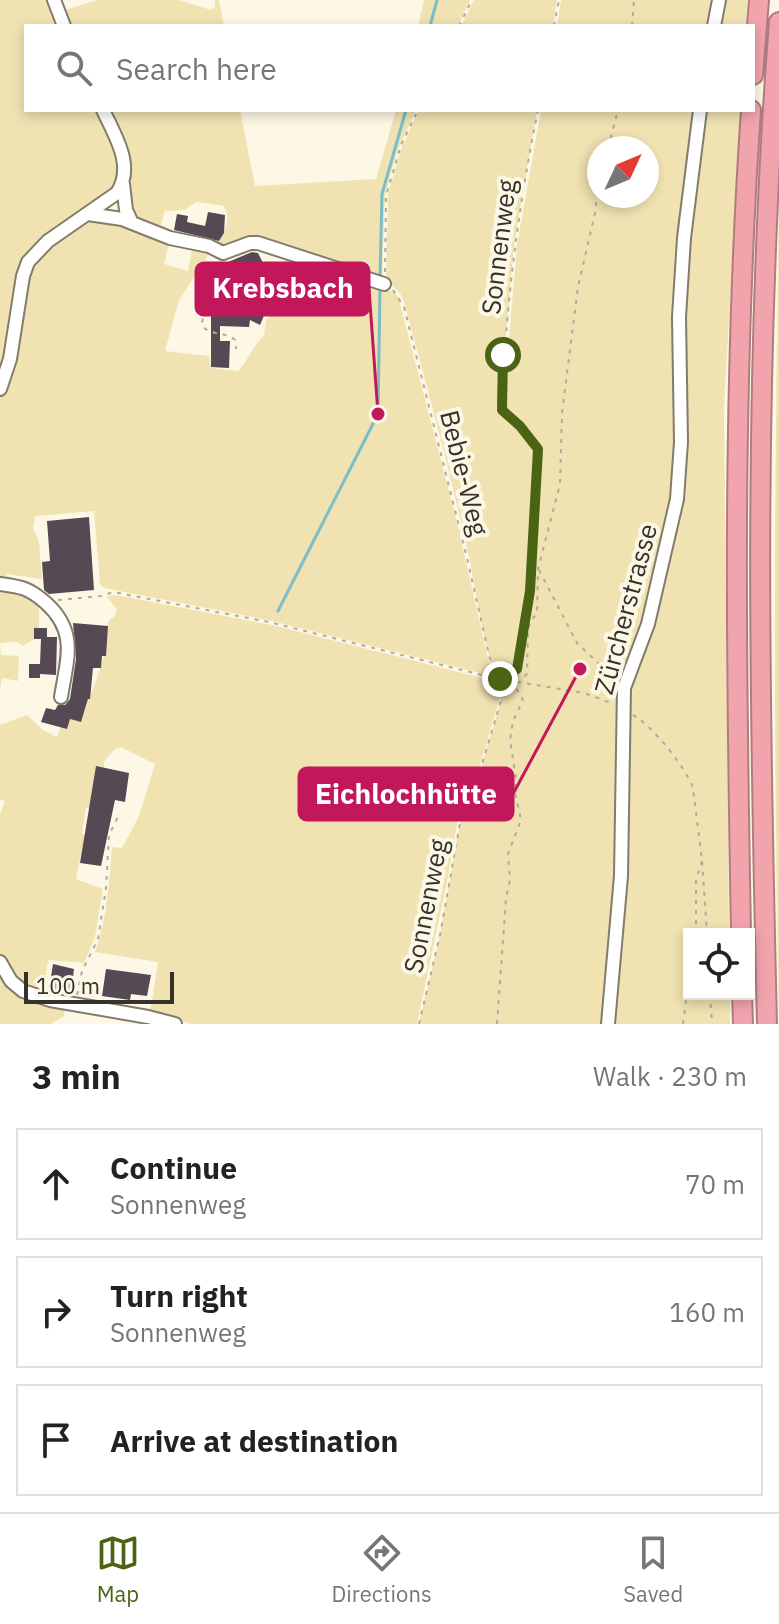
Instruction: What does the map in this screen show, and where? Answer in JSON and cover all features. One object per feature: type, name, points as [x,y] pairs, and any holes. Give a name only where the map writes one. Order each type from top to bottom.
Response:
[{"type":"highway","points":[[755,50],[759,0]]},
{"type":"highway","points":[[767,1024],[761,718],[761,457],[767,225],[779,22]]},
{"type":"highway","points":[[741,928],[736,484],[740,305],[751,112]]},
{"type":"highway","points":[[742,1000],[743,1024]]},
{"type":"street","points":[[54,0],[63,24]]},
{"type":"street","points":[[714,24],[719,0]]},
{"type":"street","points":[[104,112],[123,157],[126,210],[132,223]]},
{"type":"street","name":"Zürcherstrasse","points":[[608,1024],[622,861],[622,707],[624,688],[648,624],[677,499],[681,442],[679,317],[684,238],[700,112]]},
{"type":"street","points":[[0,389],[10,359],[28,262],[48,241],[117,193],[123,184]]},
{"type":"street","points":[[88,214],[122,219],[170,238],[209,246],[223,253],[258,243],[384,284]]},
{"type":"street","points":[[0,584],[29,589],[59,615],[69,646],[61,697]]},
{"type":"street","points":[[0,962],[11,981],[23,991],[50,1000],[175,1024]]},
{"type":"path","points":[[460,24],[472,0]]},
{"type":"path","points":[[554,24],[559,0]]},
{"type":"path","points":[[632,24],[634,0]]},
{"type":"path","points":[[384,284],[386,196],[401,145],[417,112]]},
{"type":"path","name":"Sonnenweg","points":[[419,1024],[440,935],[462,812],[479,774],[503,694],[500,679],[517,669],[530,591],[538,449],[502,410],[503,355],[516,245],[538,112]]},
{"type":"path","points":[[611,136],[617,112]]},
{"type":"path","points":[[505,680],[527,674],[528,632],[530,622],[537,613],[538,569],[560,484],[562,413],[578,287],[596,208]]},
{"type":"path","points":[[223,253],[220,277],[203,315],[202,325],[209,333],[231,336],[236,349]]},
{"type":"path","name":"Bebie-Weg","points":[[384,284],[400,297],[404,307],[494,678]]},
{"type":"path","points":[[538,569],[577,643],[624,688]]},
{"type":"path","points":[[44,601],[102,596],[113,592],[269,622],[494,678],[584,693],[622,707],[650,726],[689,777],[702,860],[707,928]]},
{"type":"path","points":[[497,1024],[510,880],[508,854],[521,820],[510,740],[513,721],[523,700],[516,688],[506,684],[505,680]]},
{"type":"path","points":[[75,1004],[82,971],[98,939],[106,888],[109,835],[120,813]]},
{"type":"path","points":[[696,928],[696,880],[702,860]]},
{"type":"path","points":[[683,1024],[686,1000]]},
{"type":"path","points":[[710,1000],[712,1024]]},
{"type":"shaded area","points":[[0,0],[52,0],[61,24],[24,24],[24,112],[102,112],[121,157],[116,189],[31,254],[0,374]]},
{"type":"shaded area","points":[[98,0],[178,0],[211,10],[215,7],[215,0],[219,0],[224,24],[67,24],[61,11]]},
{"type":"shaded area","points":[[424,0],[470,0],[459,24],[418,24]]},
{"type":"shaded area","points":[[474,0],[557,0],[553,24],[462,24]]},
{"type":"shaded area","points":[[561,0],[747,0],[746,24],[557,24]]},
{"type":"shaded area","points":[[108,112],[240,112],[255,186],[376,179],[395,112],[415,112],[397,152],[385,195],[382,279],[257,240],[230,248],[216,246],[226,227],[224,206],[197,202],[184,210],[165,211],[159,231],[135,218],[133,200]]},
{"type":"shaded area","points":[[418,112],[537,112],[514,245],[499,411],[531,442],[535,453],[527,591],[515,668],[498,676],[485,638],[454,493],[404,302],[400,293],[386,280],[388,194],[401,149]]},
{"type":"shaded area","points":[[541,112],[741,112],[724,407],[729,928],[683,928],[683,1000],[730,1000],[730,1024],[419,1024],[440,935],[462,812],[479,774],[503,694],[517,670],[531,591],[539,454],[536,438],[503,408],[517,245]]},
{"type":"shaded area","points":[[779,210],[779,1012],[775,611]]},
{"type":"shaded area","points":[[99,218],[170,239],[164,264],[188,271],[193,245],[210,250],[179,300],[165,351],[209,356],[211,368],[238,371],[242,367],[264,336],[266,320],[282,302],[273,283],[302,261],[382,285],[398,296],[456,518],[492,676],[272,621],[104,588],[100,584],[94,511],[35,516],[33,529],[39,541],[42,579],[7,574],[5,583],[0,582],[0,394],[24,282],[36,256],[80,222]]},
{"type":"shaded area","points":[[0,588],[16,592],[39,607],[39,628],[34,628],[34,639],[23,646],[17,642],[0,643]]},
{"type":"shaded area","points":[[116,595],[272,625],[495,681],[501,694],[478,772],[459,812],[417,1024],[192,1024],[150,1013],[158,962],[95,952],[105,914],[112,847],[122,848],[139,816],[155,764],[121,747],[104,761],[104,768],[96,767],[90,808],[86,808],[82,834],[85,835],[76,879],[103,889],[95,937],[84,963],[48,960],[43,994],[12,973],[0,953],[0,814],[5,801],[0,800],[0,725],[27,715],[43,730],[57,737],[60,727],[67,729],[70,719],[81,722],[103,660],[108,621],[117,609],[106,596]]},
{"type":"shaded area","points":[[0,643],[1,655],[19,656],[18,681],[2,678],[0,690]]},
{"type":"shaded area","points":[[0,975],[13,990],[65,1005],[64,1016],[51,1024],[0,1024]]},
{"type":"building","points":[[208,212],[225,215],[224,233],[219,241],[174,230],[177,214],[188,216],[187,222],[205,226]]},
{"type":"building","points":[[252,252],[258,253],[265,267],[237,280],[228,262]]},
{"type":"building","points":[[216,288],[234,288],[234,294],[246,294],[246,307],[266,311],[260,325],[250,320],[249,327],[220,326],[220,341],[230,341],[229,368],[211,367],[211,308],[216,308]]},
{"type":"building","points":[[89,517],[94,590],[49,594],[44,590],[42,562],[50,561],[47,521]]},
{"type":"building","points":[[73,623],[108,626],[106,656],[102,656],[101,668],[93,668],[90,699],[81,722],[70,719],[67,729],[41,722],[46,708],[55,710],[70,699],[76,659]]},
{"type":"building","points":[[34,628],[47,628],[47,637],[57,637],[56,675],[40,674],[40,678],[29,678],[29,664],[40,664],[41,639],[34,639]]},
{"type":"building","points":[[96,766],[129,773],[125,802],[115,800],[101,866],[80,863]]},
{"type":"building","points":[[53,964],[74,969],[71,994],[49,990]]},
{"type":"building","points":[[106,969],[151,975],[147,996],[131,994],[130,1000],[102,996]]},
{"type":"waterway","points":[[431,24],[437,0]]},
{"type":"waterway","points":[[380,276],[382,194],[405,112]]},
{"type":"waterway","points":[[278,611],[378,414],[380,288]]},
{"type":"place","name":"Krebsbach","points":[[378,414]]},
{"type":"place","name":"Eichlochhütte","points":[[580,669]]},
{"type":"route","points":[[500,679],[517,669],[530,591],[531,526],[538,449],[502,410],[503,355]]}]
